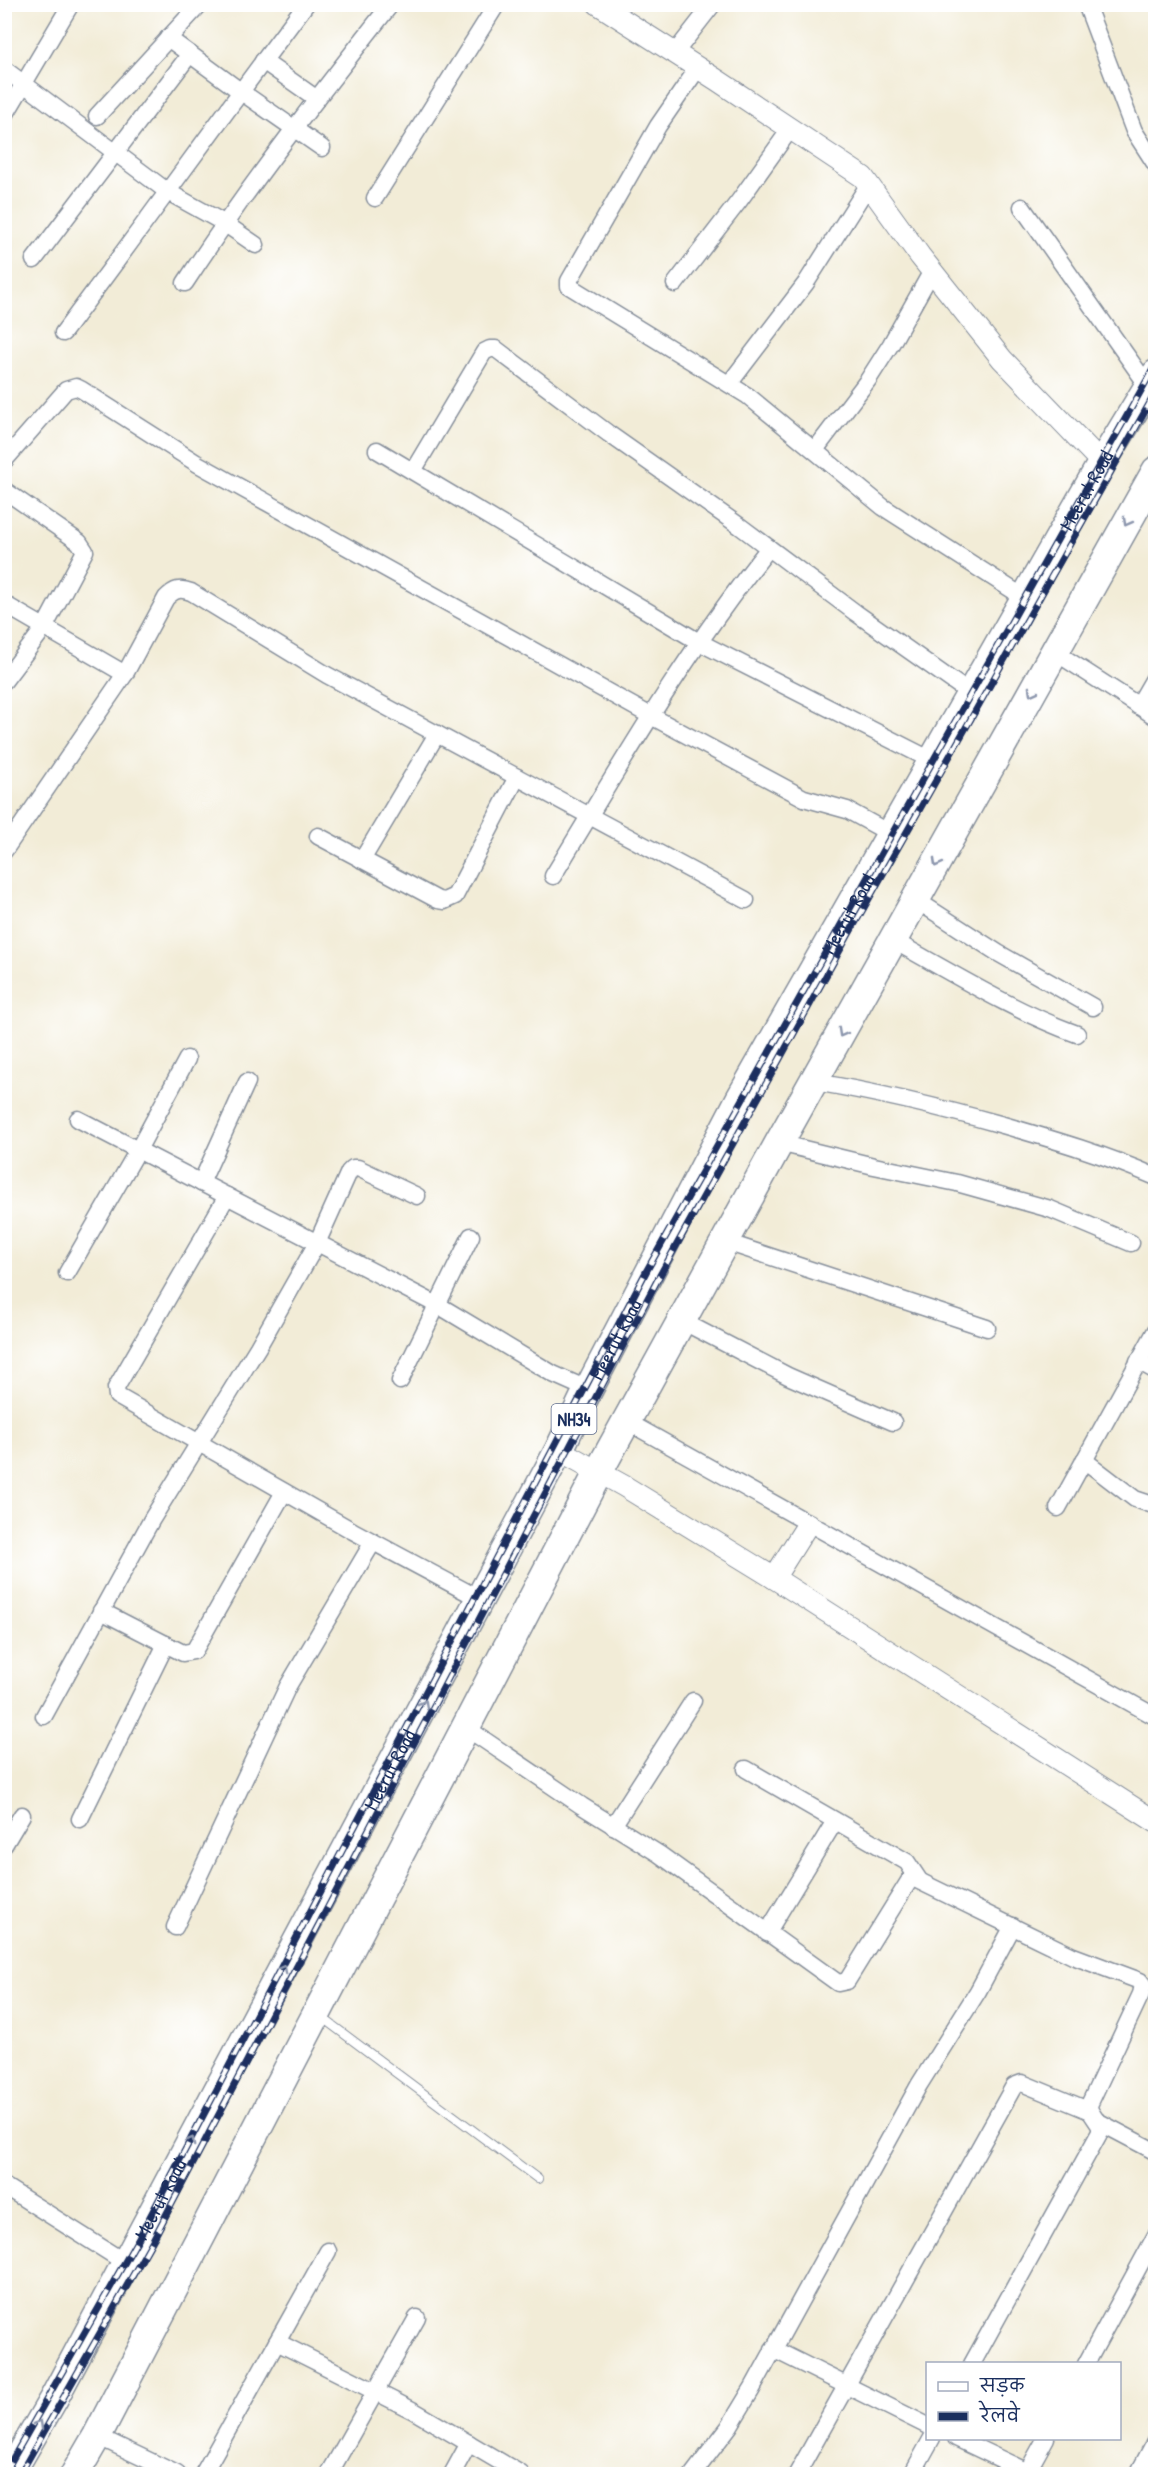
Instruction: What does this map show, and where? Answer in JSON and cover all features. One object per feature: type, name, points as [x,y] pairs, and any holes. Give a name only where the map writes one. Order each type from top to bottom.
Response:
[{"type":"highway","name":"Meerut Road","points":[[10,2475],[126,2263],[480,1599],[740,1099],[1102,463],[1152,380]]},
{"type":"highway","name":"NH34","points":[[75,2475],[599,1471],[779,1143],[1155,471]]},
{"type":"street","points":[[4,117],[71,4]]},
{"type":"street","points":[[97,116],[200,4]]},
{"type":"street","points":[[63,333],[306,4]]},
{"type":"street","points":[[185,283],[224,223],[294,128],[392,4]]},
{"type":"street","points":[[375,198],[497,4]]},
{"type":"street","points":[[598,4],[850,167],[869,184],[932,271],[1021,380],[1102,463]]},
{"type":"street","points":[[674,54],[713,4]]},
{"type":"street","points":[[1086,4],[1134,131],[1155,165]]},
{"type":"street","points":[[168,38],[322,148]]},
{"type":"street","points":[[34,260],[190,54]]},
{"type":"street","points":[[263,61],[317,99]]},
{"type":"street","points":[[698,68],[658,126],[568,283],[571,288],[729,384],[768,411],[897,517],[1025,598]]},
{"type":"street","points":[[4,69],[168,192],[224,223],[256,245]]},
{"type":"street","points":[[675,284],[739,201],[791,128]]},
{"type":"street","points":[[729,384],[806,283],[869,184]]},
{"type":"street","points":[[1022,207],[1152,380]]},
{"type":"street","points":[[815,450],[868,380],[932,271]]},
{"type":"street","points":[[413,471],[484,352],[496,349],[609,434],[971,694]]},
{"type":"street","points":[[4,461],[66,390],[76,387],[198,464],[651,716],[804,798],[847,810],[891,834]]},
{"type":"street","points":[[377,450],[699,642],[933,761]]},
{"type":"street","points":[[4,490],[79,542],[86,551],[44,628],[4,681]]},
{"type":"street","points":[[553,876],[699,642],[731,595],[770,548]]},
{"type":"street","points":[[4,851],[125,674],[166,598],[173,591],[182,589],[191,592],[327,675],[746,900]]},
{"type":"street","points":[[4,604],[125,674]]},
{"type":"street","points":[[1055,652],[1155,717]]},
{"type":"street","points":[[1137,706],[1155,675]]},
{"type":"street","points":[[362,860],[437,734]]},
{"type":"street","points":[[318,836],[438,900],[449,899],[455,896],[517,777]]},
{"type":"street","points":[[916,900],[998,952],[1093,1007]]},
{"type":"street","points":[[894,941],[1004,1002],[1077,1034]]},
{"type":"street","points":[[67,1273],[187,1059]]},
{"type":"street","points":[[201,1183],[247,1082]]},
{"type":"street","points":[[815,1082],[893,1095],[979,1118],[1060,1141],[1155,1177]]},
{"type":"street","points":[[78,1119],[437,1305],[553,1374],[589,1390]]},
{"type":"street","points":[[779,1143],[957,1183],[1050,1209],[1131,1243]]},
{"type":"street","points":[[44,1716],[152,1519],[317,1243],[349,1172],[353,1168],[358,1168],[417,1196]]},
{"type":"street","points":[[226,1196],[116,1388],[117,1396],[373,1542],[480,1599]]},
{"type":"street","points":[[400,1381],[471,1236]]},
{"type":"street","points":[[726,1242],[987,1328]]},
{"type":"street","points":[[682,1321],[788,1376],[893,1422]]},
{"type":"street","points":[[1058,1508],[1155,1330]]},
{"type":"street","points":[[1138,1361],[1155,1371]]},
{"type":"street","points":[[626,1421],[1155,1717]]},
{"type":"street","points":[[559,1450],[599,1471],[774,1578],[1155,1822]]},
{"type":"street","points":[[1084,1460],[1135,1499],[1155,1506]]},
{"type":"street","points":[[101,1611],[183,1653],[194,1651],[284,1492]]},
{"type":"street","points":[[774,1578],[808,1524]]},
{"type":"street","points":[[175,1927],[288,1686],[373,1542]]},
{"type":"street","points":[[80,1819],[166,1644]]},
{"type":"street","points":[[613,1826],[693,1701]]},
{"type":"street","points":[[465,1727],[659,1854],[834,1981],[843,1983],[847,1981],[909,1881],[919,1880]]},
{"type":"street","points":[[746,1769],[907,1862],[919,1880],[1073,1956],[1140,1981],[1143,1985],[1141,1994],[1089,2105],[1100,2132],[973,2362]]},
{"type":"street","points":[[4,1845],[22,1815]]},
{"type":"street","points":[[767,1933],[835,1821]]},
{"type":"street","points":[[693,2475],[729,2427],[919,2085],[978,1991],[1013,1926]]},
{"type":"street","points":[[797,2475],[1014,2086],[1022,2083],[1094,2117],[1155,2152]]},
{"type":"street","points":[[4,2186],[126,2263]]},
{"type":"street","points":[[1087,2362],[1155,2235]]},
{"type":"street","points":[[203,2475],[328,2251]]},
{"type":"street","points":[[329,2475],[417,2318]]},
{"type":"street","points":[[277,2342],[414,2411],[521,2475]]},
{"type":"street","points":[[773,2349],[926,2426]]},
{"type":"street","points":[[97,2436],[177,2475]]},
{"type":"street","points":[[912,2475],[931,2440]]},
{"type":"street","points":[[958,2440],[1028,2474],[1045,2440]]},
{"type":"street","points":[[1138,2475],[1155,2440]]},
{"type":"street","points":[[452,2475],[469,2443]]},
{"type":"lane","points":[[317,2013],[538,2179]]},
{"type":"railway","points":[[4,2474],[142,2232],[647,1270],[1156,364]]},
{"type":"railway","points":[[20,2474],[154,2238],[659,1277],[849,934],[1156,392]]}]
